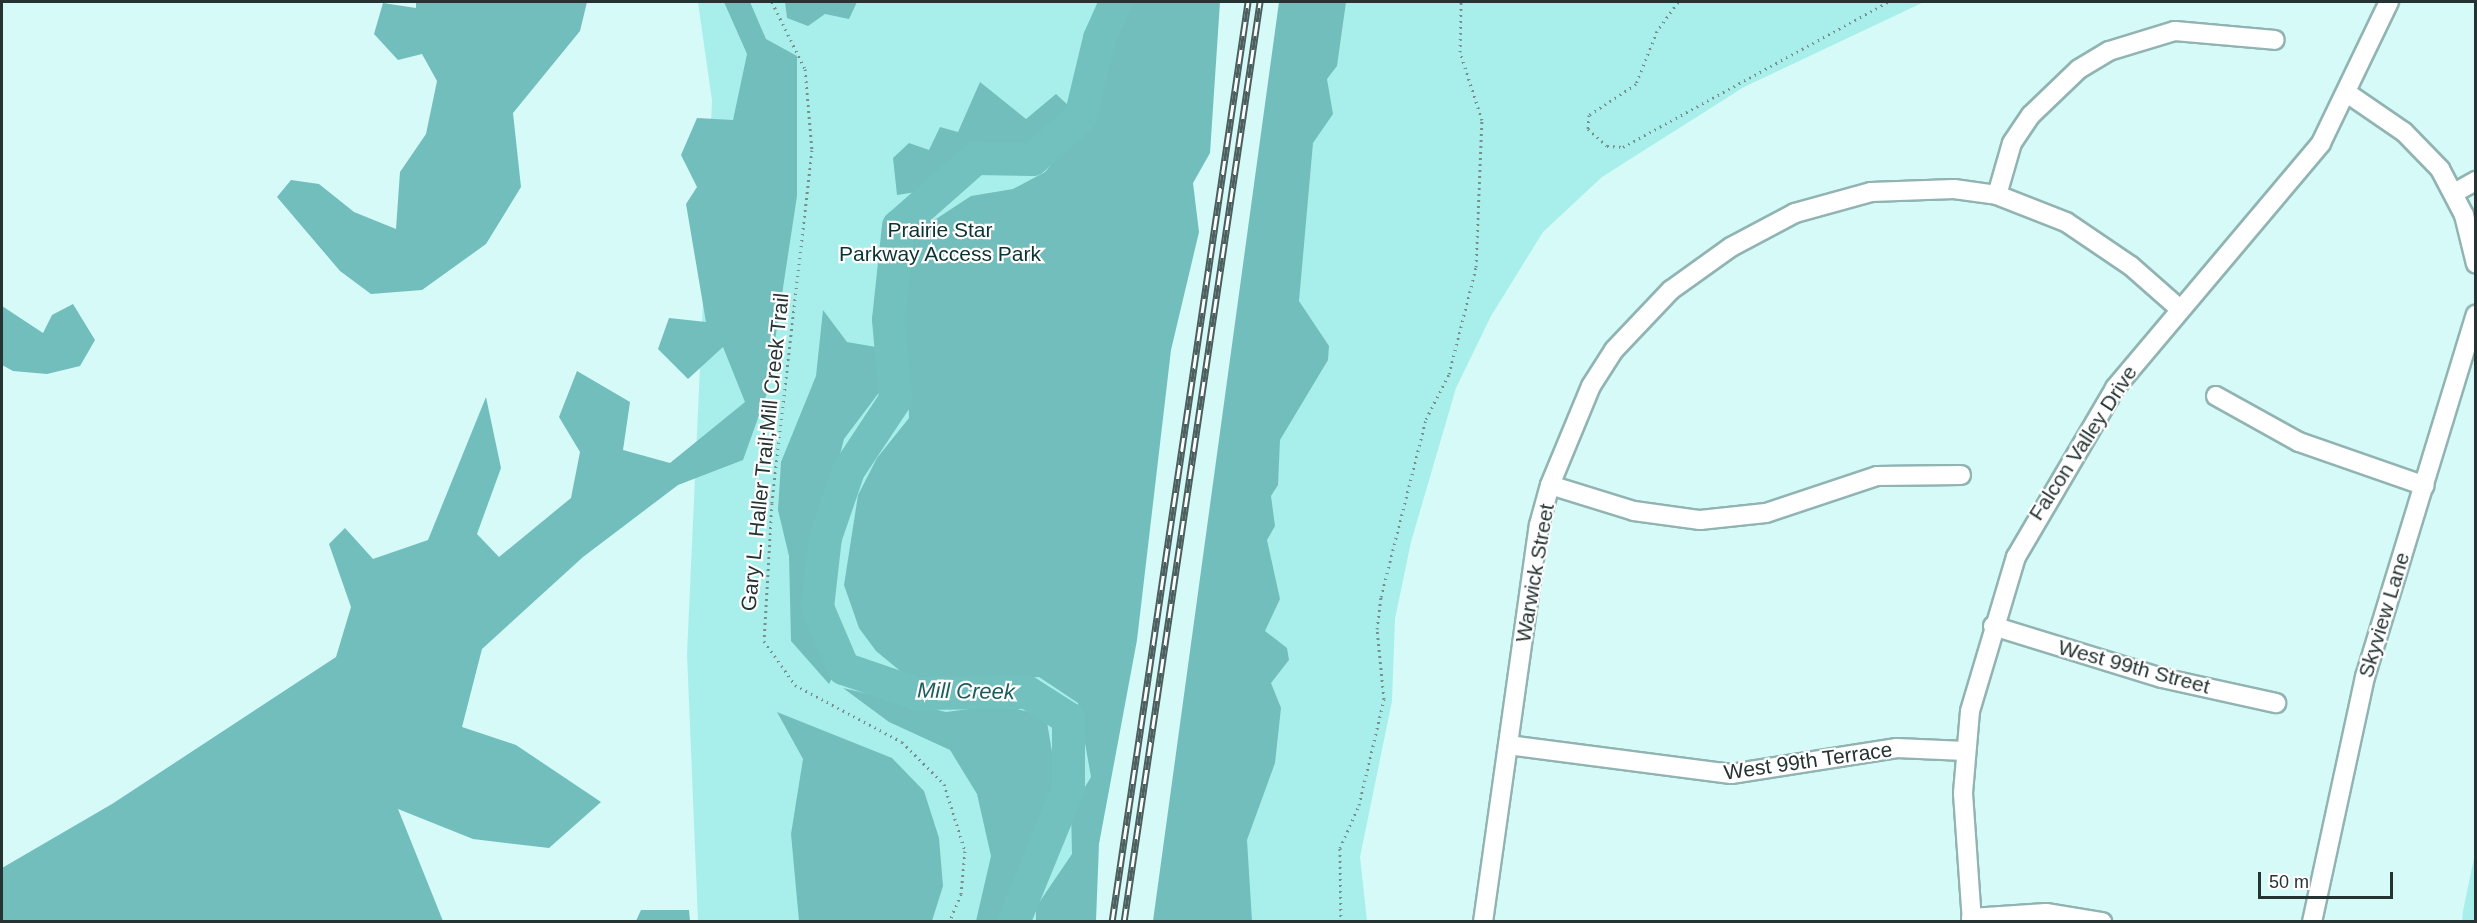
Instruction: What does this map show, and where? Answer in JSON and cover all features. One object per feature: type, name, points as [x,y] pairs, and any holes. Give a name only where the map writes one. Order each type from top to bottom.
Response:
[{"type":"street","name":"Falcon Valley Drive","points":[[1971,920],[1965,751],[1977,673],[2016,556],[2047,495],[2115,387],[2303,167],[2347,93],[2389,2]]},
{"type":"street","points":[[1996,195],[2008,151],[2031,115],[2079,69],[2109,51],[2175,31],[2275,40]]},
{"type":"street","points":[[2347,93],[2422,148],[2454,193],[2475,264]]},
{"type":"street","points":[[2454,193],[2475,181]]},
{"type":"street","name":"Warwick Street","points":[[1483,921],[1539,525],[1550,485],[1575,416],[1614,350],[1671,290],[1761,228],[1835,199],[1913,188],[1996,195],[2036,207],[2100,243],[2180,309]]},
{"type":"street","name":"Skyview Lane","points":[[2312,921],[2357,707],[2475,315]]},
{"type":"street","points":[[2216,396],[2300,442],[2425,486]]},
{"type":"street","points":[[1550,485],[1634,511],[1700,520],[1766,513],[1878,476],[1961,475]]},
{"type":"street","name":"West 99th Street","points":[[1993,626],[2162,678],[2276,703]]},
{"type":"street","name":"West 99th Terrace","points":[[1508,745],[1731,774],[1897,748],[1965,751]]},
{"type":"street","points":[[1971,920],[2046,913],[2102,921]]},
{"type":"path","name":"Gary L. Haller Trail;Mill Creek Trail","points":[[772,2],[805,69],[812,150],[772,503],[764,641],[795,685],[902,742],[944,784],[965,850],[961,894],[949,921]]},
{"type":"path","points":[[1341,921],[1340,848],[1359,805],[1384,699],[1377,629],[1381,597],[1426,419],[1449,374],[1476,267],[1482,120],[1460,52],[1461,2]]},
{"type":"path","points":[[1678,2],[1657,31],[1636,84],[1589,115],[1588,129],[1607,146],[1623,147],[1888,2]]},
{"type":"green space","points":[[416,2],[587,2],[580,31],[513,113],[521,187],[486,244],[422,290],[371,294],[340,271],[277,197],[291,180],[319,184],[354,212],[396,229],[400,172],[426,134],[437,81],[422,54],[398,60],[374,34],[383,3],[416,8]]},
{"type":"green space","name":"Prairie Star Parkway Access Park","points":[[698,2],[1201,2],[1085,921],[698,921],[687,654],[712,101]]},
{"type":"green space","points":[[724,2],[750,2],[766,39],[797,56],[797,196],[767,393],[743,460],[678,485],[583,557],[482,649],[462,727],[516,745],[601,802],[549,848],[473,839],[398,809],[443,921],[2,921],[2,868],[112,804],[336,657],[351,607],[329,544],[345,528],[373,559],[428,540],[486,397],[501,468],[477,534],[499,557],[571,498],[580,452],[559,417],[577,371],[630,402],[623,450],[670,463],[745,402],[723,347],[688,379],[658,349],[669,318],[706,322],[686,204],[697,187],[681,155],[697,118],[733,120],[747,54]]},
{"type":"green space","points":[[785,2],[857,2],[849,19],[825,14],[808,26],[787,18]]},
{"type":"green space","points":[[1124,2],[1220,2],[1210,153],[1193,183],[1199,232],[1171,350],[1137,640],[1099,844],[1096,921],[1036,921],[1036,907],[1072,854],[1071,810],[1091,777],[1078,703],[1039,677],[916,684],[876,651],[859,628],[844,585],[858,495],[877,458],[909,418],[908,360],[899,315],[898,267],[906,228],[936,219],[971,196],[1013,189],[1045,172],[1099,108],[1104,37]]},
{"type":"green space","points":[[1279,2],[1346,2],[1337,66],[1327,79],[1333,114],[1313,143],[1299,301],[1329,346],[1328,360],[1280,440],[1278,485],[1271,496],[1275,526],[1267,540],[1280,599],[1265,631],[1287,648],[1289,660],[1271,683],[1281,708],[1275,763],[1247,840],[1252,921],[1153,921]]},
{"type":"green space","points":[[1299,2],[1924,2],[1744,87],[1602,177],[1543,232],[1491,316],[1456,388],[1411,542],[1395,619],[1392,701],[1360,857],[1367,921],[1162,922]]},
{"type":"green space","points":[[980,82],[1026,119],[1056,94],[1070,107],[1031,145],[1008,144],[974,155],[929,190],[897,195],[893,158],[909,143],[929,150],[940,127],[958,132]]},
{"type":"green space","points":[[73,304],[95,340],[80,366],[47,374],[13,371],[2,365],[2,306],[43,333],[52,315]]},
{"type":"green space","points":[[823,310],[847,342],[876,347],[887,382],[844,439],[810,572],[815,631],[836,670],[829,684],[791,641],[789,556],[778,510],[781,462],[816,376]]},
{"type":"green space","points":[[843,688],[946,712],[1000,705],[1046,716],[1059,794],[1024,892],[1007,921],[976,921],[991,856],[977,794],[950,750],[889,722]]},
{"type":"green space","points":[[777,712],[892,758],[924,791],[939,838],[943,886],[932,921],[799,921],[791,834],[803,759]]},
{"type":"green space","points":[[2475,853],[2475,921],[2462,921],[2463,911]]},
{"type":"green space","points":[[641,910],[689,910],[690,921],[636,921]]},
{"type":"waterway","name":"Mill Creek","points":[[1013,922],[1068,788],[1068,718],[1027,692],[916,693],[843,668],[817,607],[825,537],[848,470],[895,399],[888,319],[898,226],[975,158],[1032,159],[1080,117],[1099,38],[1115,2]]},
{"type":"railway","points":[[1112,922],[1248,2]]},
{"type":"railway","points":[[1124,922],[1260,2]]}]
